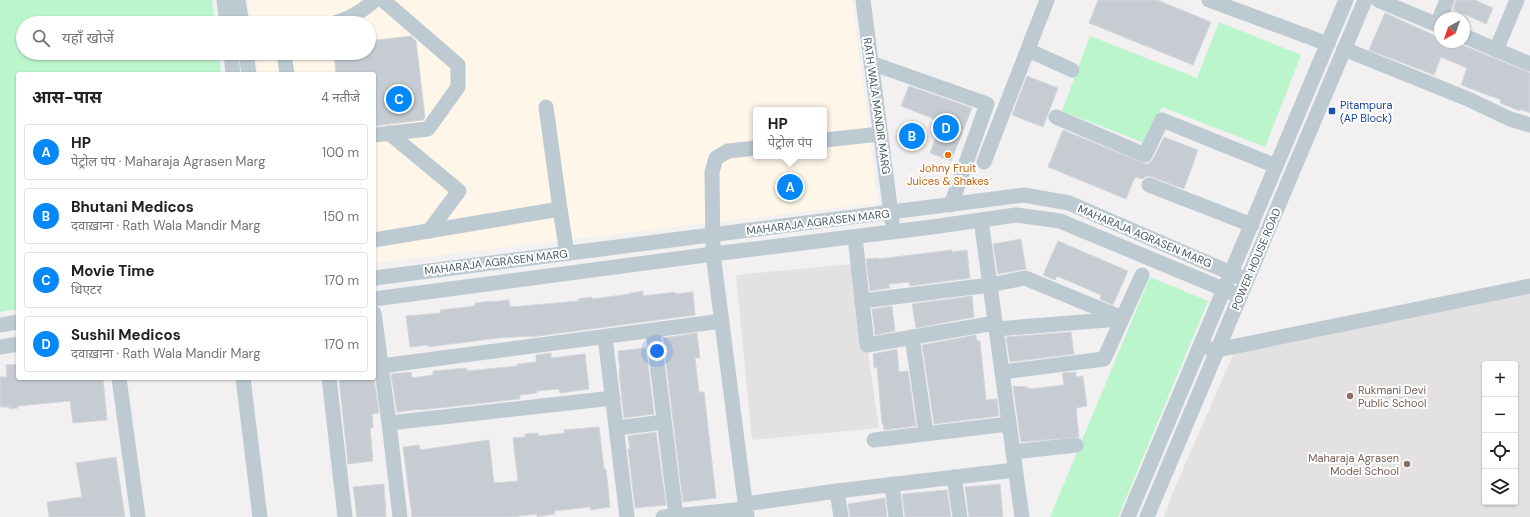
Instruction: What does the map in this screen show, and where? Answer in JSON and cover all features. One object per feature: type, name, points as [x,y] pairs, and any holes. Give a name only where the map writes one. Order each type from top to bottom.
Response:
[{"type":"street","points":[[224,0],[226,16]]},
{"type":"street","points":[[238,0],[241,16]]},
{"type":"street","points":[[354,16],[376,0]]},
{"type":"street","points":[[376,135],[428,129],[458,87],[458,65],[383,0]]},
{"type":"street","name":"RATH WALA MANDIR MARG","points":[[863,0],[894,232]]},
{"type":"street","points":[[984,162],[1047,0]]},
{"type":"street","points":[[1209,0],[1328,44]]},
{"type":"street","name":"POWER HOUSE ROAD","points":[[1128,517],[1346,0]]},
{"type":"street","name":"POWER HOUSE ROAD","points":[[1147,517],[1365,0]]},
{"type":"street","points":[[1378,0],[1434,24]]},
{"type":"street","points":[[1443,12],[1447,0]]},
{"type":"street","points":[[1496,50],[1517,0]]},
{"type":"street","points":[[1470,39],[1530,64]]},
{"type":"street","points":[[1344,49],[1468,99],[1510,119],[1530,125]]},
{"type":"street","points":[[1028,50],[1072,70]]},
{"type":"street","points":[[232,60],[233,72]]},
{"type":"street","points":[[247,60],[249,72]]},
{"type":"street","points":[[285,60],[286,72]]},
{"type":"street","points":[[871,63],[987,104],[951,205]]},
{"type":"street","points":[[546,107],[567,253]]},
{"type":"street","points":[[1056,117],[1145,156],[1162,120],[1276,166]]},
{"type":"street","points":[[389,133],[459,191],[429,231]]},
{"type":"street","points":[[827,140],[881,134]]},
{"type":"street","points":[[746,510],[712,235],[712,172],[716,158],[728,151],[753,148]]},
{"type":"street","points":[[1149,185],[1252,225]]},
{"type":"street","name":"MAHARAJA AGRASEN MARG","points":[[376,278],[1024,195],[1069,203],[1247,280]]},
{"type":"street","points":[[376,240],[560,209]]},
{"type":"street","name":"MAHARAJA AGRASEN MARG","points":[[376,299],[1016,215],[1060,221],[1240,296]]},
{"type":"street","points":[[981,220],[1022,517]]},
{"type":"street","points":[[855,237],[867,345],[912,337],[996,326],[1122,318]]},
{"type":"street","points":[[1002,372],[1104,359],[1142,275]]},
{"type":"street","points":[[862,301],[990,285],[1025,278],[1122,318]]},
{"type":"street","points":[[1200,347],[1217,350],[1530,286]]},
{"type":"street","points":[[381,366],[722,321]]},
{"type":"street","points":[[0,325],[16,322]]},
{"type":"street","points":[[376,328],[400,517]]},
{"type":"street","points":[[653,331],[664,422],[669,516],[746,510],[838,491],[1015,470]]},
{"type":"street","points":[[605,337],[627,517]]},
{"type":"street","points":[[912,337],[926,433]]},
{"type":"street","points":[[0,347],[16,344]]},
{"type":"street","points":[[119,380],[138,517]]},
{"type":"street","points":[[243,380],[260,517]]},
{"type":"street","points":[[329,380],[345,517]]},
{"type":"street","points":[[389,423],[613,398]]},
{"type":"street","points":[[617,428],[664,422]]},
{"type":"street","points":[[874,440],[1009,424]]},
{"type":"street","points":[[1013,452],[1076,445]]},
{"type":"street","points":[[954,477],[960,517]]},
{"type":"street","points":[[892,484],[896,517]]},
{"type":"street","points":[[838,491],[841,517]]},
{"type":"shaded area","points":[[248,0],[852,0],[878,203],[376,263],[376,72],[259,72],[257,60],[376,60],[376,16],[250,16]]},
{"type":"shaded area","points":[[862,263],[867,345],[879,428],[752,440],[736,275]]},
{"type":"shaded area","name":"Rukmani Devi Public School","points":[[1530,286],[1530,517],[1164,517],[1173,492],[1236,348]]},
{"type":"green space","points":[[0,0],[212,0],[214,16],[16,16],[16,60],[220,60],[221,72],[16,72],[16,309],[0,312]]},
{"type":"green space","points":[[1219,22],[1301,55],[1265,147],[1162,107],[1147,144],[1062,111],[1090,36],[1197,78]]},
{"type":"green space","points":[[1150,277],[1208,301],[1118,517],[1050,517]]},
{"type":"building","points":[[1098,0],[1157,0],[1211,22],[1193,65],[1089,23]]},
{"type":"building","points":[[1456,0],[1475,0],[1493,8],[1486,24],[1470,17],[1470,12],[1460,12],[1453,9]]},
{"type":"building","points":[[1385,13],[1434,35],[1434,48],[1470,48],[1530,73],[1530,113],[1520,109],[1520,111],[1500,103],[1501,100],[1461,85],[1467,68],[1441,57],[1434,75],[1369,50]]},
{"type":"building","points":[[411,36],[416,41],[425,117],[423,120],[376,126],[376,72],[336,72],[335,60],[376,60],[376,40]]},
{"type":"building","points":[[1027,76],[1058,88],[1043,127],[1012,115]]},
{"type":"building","points":[[909,86],[972,108],[951,161],[930,153],[942,122],[901,106]]},
{"type":"building","points":[[1063,130],[1146,164],[1153,159],[1164,137],[1198,150],[1184,189],[1152,177],[1147,176],[1142,179],[1135,177],[1126,199],[1048,167]]},
{"type":"building","points":[[1021,239],[1026,269],[998,274],[993,244]]},
{"type":"building","points":[[1058,241],[1128,271],[1113,305],[1100,299],[1101,295],[1057,276],[1055,280],[1043,275]]},
{"type":"building","points":[[952,250],[952,252],[967,250],[970,278],[910,286],[909,282],[889,284],[890,288],[870,291],[866,259],[878,259]]},
{"type":"building","points":[[643,291],[643,296],[675,292],[675,294],[693,292],[695,315],[531,337],[499,338],[428,347],[428,345],[410,347],[406,316],[441,313],[440,310],[475,306],[475,303],[491,301],[509,300],[510,307],[579,301],[578,299],[592,297],[592,299]]},
{"type":"building","points":[[972,296],[974,317],[916,328],[912,304]]},
{"type":"building","points":[[892,306],[895,331],[875,335],[872,309]]},
{"type":"building","points":[[1071,332],[1074,354],[1010,362],[1006,337]]},
{"type":"building","points":[[697,333],[700,358],[695,358],[699,392],[704,392],[716,498],[683,502],[663,338]]},
{"type":"building","points":[[976,335],[977,341],[980,341],[986,400],[997,399],[999,416],[934,424],[922,345]]},
{"type":"building","points":[[646,348],[654,414],[624,418],[618,351]]},
{"type":"building","points":[[897,349],[899,372],[908,371],[916,426],[884,430],[882,424],[877,367],[874,368],[873,354]]},
{"type":"building","points":[[551,353],[551,358],[585,354],[589,389],[560,393],[559,389],[537,391],[537,393],[520,395],[520,399],[397,412],[391,374],[411,372],[412,378],[433,375],[433,371],[467,368],[467,371],[517,366],[517,364],[536,362],[536,355]]},
{"type":"building","points":[[16,364],[16,380],[103,380],[107,420],[73,423],[70,401],[18,406],[18,408],[10,409],[9,407],[0,407],[0,377],[7,377],[6,365]]},
{"type":"building","points":[[1076,372],[1076,377],[1083,376],[1087,406],[1076,408],[1079,437],[1021,442],[1013,386],[1028,387],[1029,389],[1064,385],[1062,373]]},
{"type":"building","points":[[339,380],[374,380],[379,413],[372,414],[373,428],[370,428],[373,461],[348,464]]},
{"type":"building","points":[[599,427],[604,469],[606,469],[610,507],[591,510],[590,507],[554,511],[555,514],[537,517],[537,514],[510,517],[412,517],[403,447],[419,445],[420,450],[489,440],[494,483],[518,481],[513,438],[525,437],[525,434],[538,433],[538,436],[565,433],[564,430]]},
{"type":"building","points":[[656,432],[666,505],[635,508],[628,449],[630,449],[628,436]]},
{"type":"building","points":[[116,457],[125,517],[49,517],[47,502],[82,497],[76,463]]},
{"type":"building","points":[[384,484],[386,517],[357,517],[353,487]]},
{"type":"building","points":[[1000,484],[1003,517],[969,517],[965,487]]},
{"type":"building","points":[[947,490],[951,517],[905,517],[902,494]]},
{"type":"building","points":[[885,498],[887,517],[850,517],[848,504]]},
{"type":"place","name":"Movie Time","points":[[399,99]]},
{"type":"place","name":"Pitampura (AP Block)","points":[[1332,111]]},
{"type":"place","name":"Sushil Medicos","points":[[946,128]]},
{"type":"place","name":"Bhutani Medicos","points":[[912,136]]},
{"type":"place","name":"Johny Fruit Juices & Shakes","points":[[948,155]]},
{"type":"place","name":"HP","points":[[790,187]]},
{"type":"place","name":"Rukmani Devi Public School","points":[[1350,396]]},
{"type":"place","name":"Maharaja Agrasen Model School","points":[[1407,464]]}]
